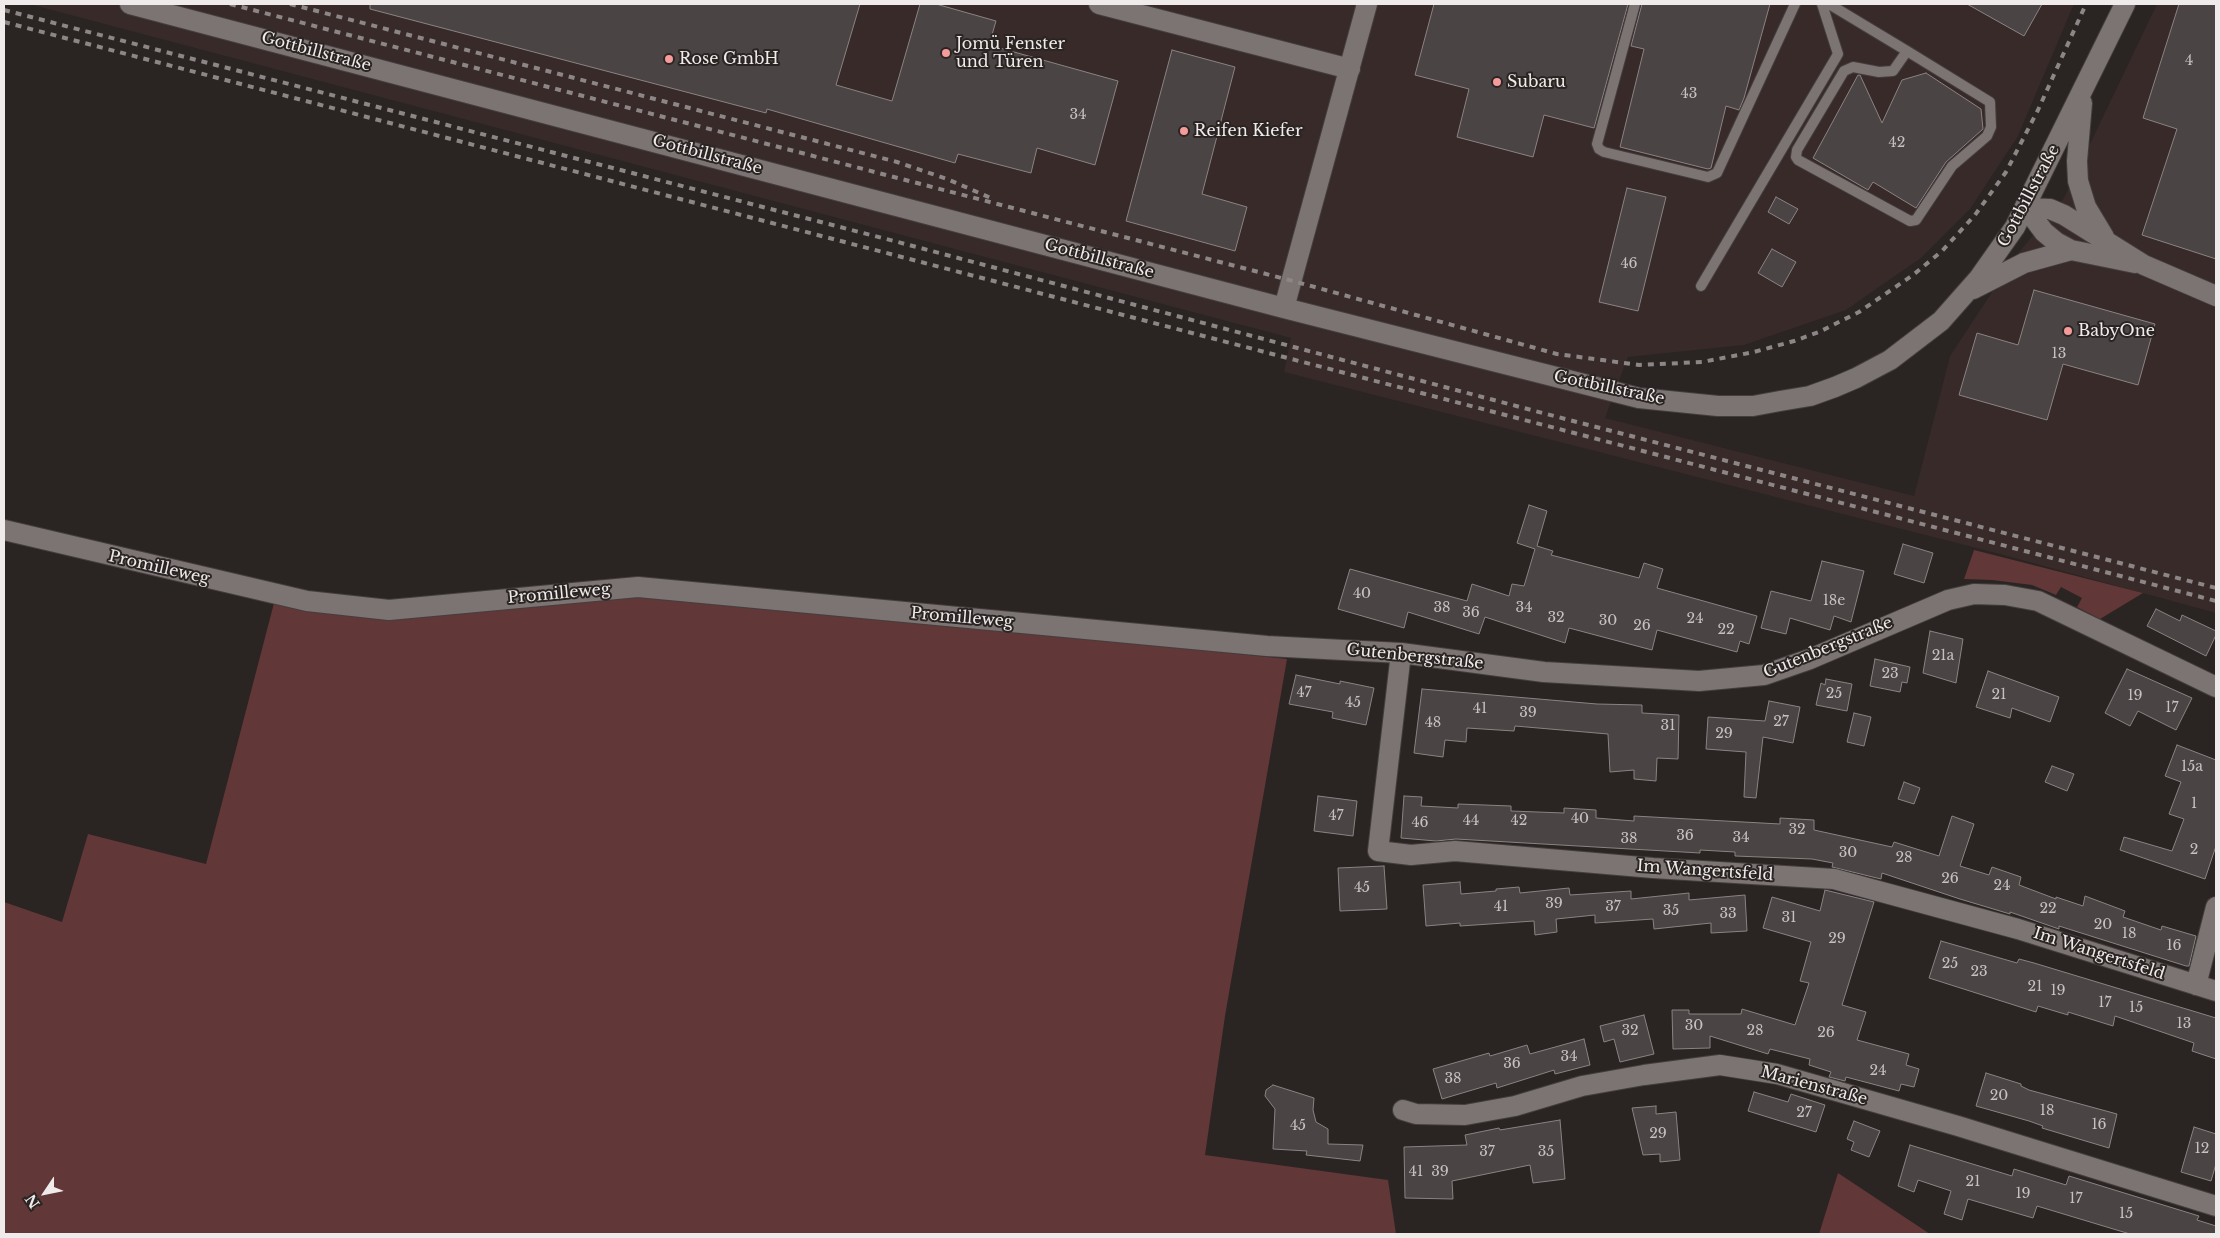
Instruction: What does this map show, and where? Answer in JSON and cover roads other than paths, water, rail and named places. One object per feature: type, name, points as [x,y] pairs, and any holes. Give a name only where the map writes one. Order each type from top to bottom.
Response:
[{"type":"street","name":"Gottbillstraße","points":[[130,4],[1284,308],[1639,398],[1698,405],[1753,406],[1810,396],[1877,368],[1904,351],[1930,331],[1968,292],[2001,249],[2026,208],[2125,4]]},
{"type":"street","points":[[1099,4],[1350,69]]},
{"type":"street","points":[[1284,308],[1367,4]]},
{"type":"street","points":[[2083,91],[2077,161],[2078,181],[2086,207],[2105,239]]},
{"type":"street","points":[[2026,208],[2056,212],[2105,239],[2144,264],[2216,296]]},
{"type":"street","points":[[2026,208],[2044,232],[2056,242],[2071,250],[2144,264]]},
{"type":"street","points":[[1968,292],[2024,263],[2071,250]]},
{"type":"street","name":"Promilleweg","points":[[4,530],[307,601],[389,610],[638,587],[1267,646]]},
{"type":"street","name":"Gutenbergstraße","points":[[1267,646],[1401,653],[1544,672],[1699,681],[1725,680],[1764,676],[1948,600],[1974,594],[2005,595],[2038,601],[2216,687]]},
{"type":"street","name":"Im Wangertsfeld","points":[[1401,653],[1378,852],[1411,855],[1455,851],[1653,868],[1834,879],[2018,929],[2216,991]]},
{"type":"street","points":[[2196,985],[2216,907]]},
{"type":"street","name":"Marienstraße","points":[[1403,1110],[1416,1114],[1465,1115],[1515,1106],[1582,1086],[1644,1075],[1720,1065],[1777,1074],[1958,1126],[2216,1206]]},
{"type":"lane","points":[[1635,4],[1597,144],[1599,149],[1604,152],[1708,177],[1717,173],[1795,4]]},
{"type":"lane","points":[[1701,286],[1838,54],[1822,4]]},
{"type":"lane","points":[[1829,4],[1907,50],[1990,102],[1991,126],[1987,136],[1952,166],[1916,220],[1910,221],[1798,160],[1796,157],[1797,150],[1844,71],[1853,67],[1879,72],[1892,71],[1907,50]]},
{"type":"railway","points":[[230,4],[1293,281],[1557,354],[1639,365],[1702,362],[1754,352],[1794,341],[1819,332],[1859,312],[1913,275],[1942,251],[1975,215],[2006,172],[2038,110],[2086,4]]},
{"type":"railway","points":[[290,4],[897,162],[947,179],[991,198]]},
{"type":"railway","points":[[4,10],[894,241],[1554,416],[2216,588]]},
{"type":"railway","points":[[4,22],[2216,601]]},
{"type":"place","name":"Jomü Fenster und Türen","points":[[946,53]]},
{"type":"place","name":"Rose GmbH","points":[[669,59]]},
{"type":"place","name":"Subaru","points":[[1497,82]]},
{"type":"place","name":"Reifen Kiefer","points":[[1184,131]]},
{"type":"place","name":"BabyOne","points":[[2068,331]]}]
